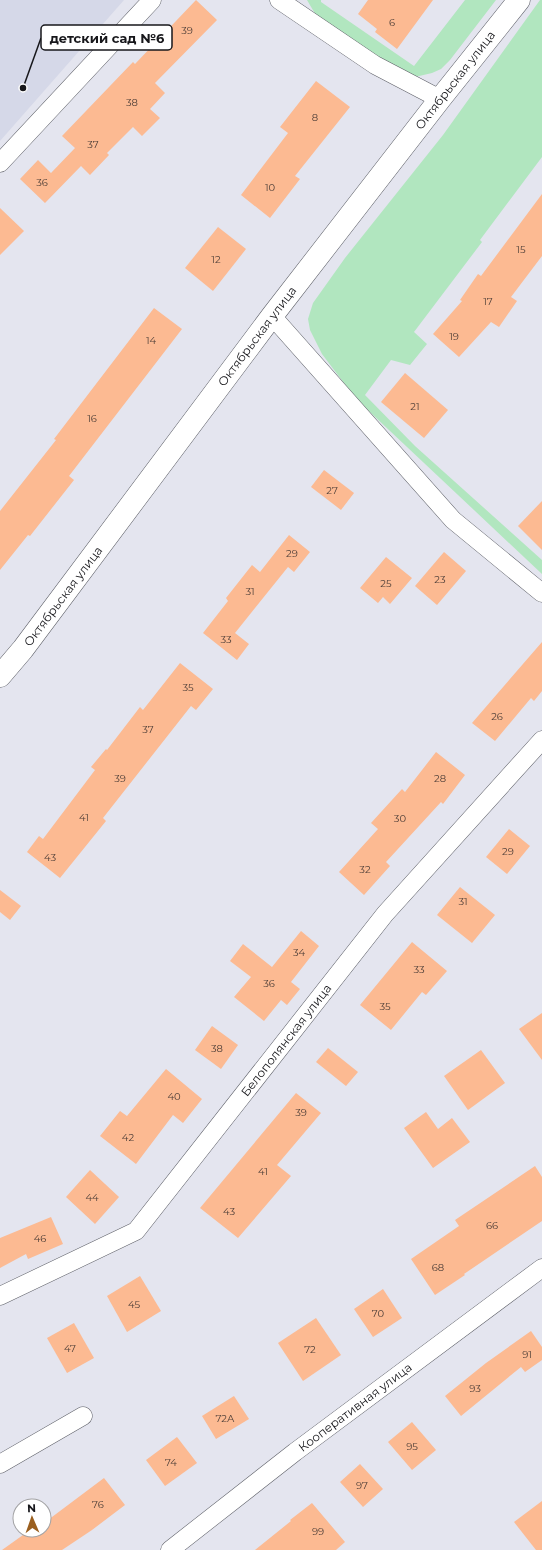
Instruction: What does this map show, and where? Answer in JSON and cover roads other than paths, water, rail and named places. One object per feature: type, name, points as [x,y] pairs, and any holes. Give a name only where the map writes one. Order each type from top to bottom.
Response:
[{"type":"street","points":[[0,163],[152,0]]},
{"type":"street","points":[[279,0],[375,65],[440,99]]},
{"type":"street","name":"Октябрьская улица","points":[[0,676],[23,649],[272,316],[440,99],[519,0]]},
{"type":"street","points":[[272,316],[453,520],[542,593]]},
{"type":"street","name":"Белополянская улица","points":[[0,1296],[136,1231],[385,914],[542,740]]},
{"type":"street","name":"Кооперативная улица","points":[[170,1550],[301,1448],[542,1268]]},
{"type":"street","points":[[0,1464],[83,1416]]},
{"type":"place","name":"детский сад №6","points":[[23,88]]}]
